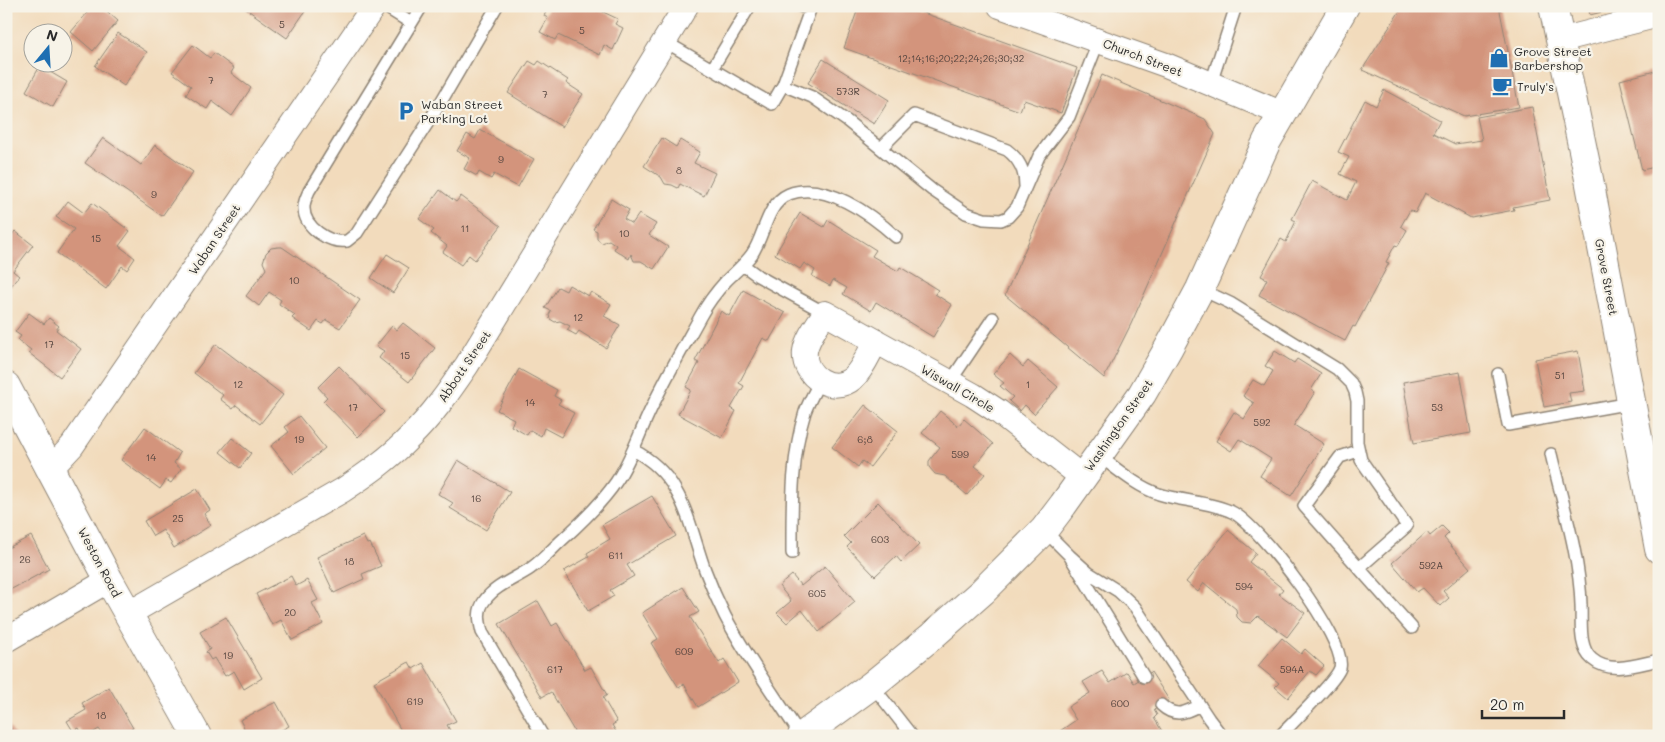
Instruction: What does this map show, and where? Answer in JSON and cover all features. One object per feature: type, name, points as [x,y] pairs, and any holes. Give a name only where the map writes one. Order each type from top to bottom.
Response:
[{"type":"main road","name":"Washington Street","points":[[801,736],[872,685],[932,636],[976,597],[1044,530],[1063,505],[1142,394],[1200,288],[1267,141],[1346,6]]},
{"type":"main road","name":"Grove Street","points":[[1553,6],[1589,179],[1659,549]]},
{"type":"main road","name":"Weston Road","points":[[6,386],[109,580],[197,736]]},
{"type":"street","name":"Waban Street","points":[[49,466],[58,461],[72,446],[374,6]]},
{"type":"street","name":"Abbott Street","points":[[128,614],[343,490],[376,467],[410,437],[440,402],[467,364],[686,6]]},
{"type":"street","name":"Church Street","points":[[1015,9],[1166,64],[1282,114]]},
{"type":"street","points":[[1560,40],[1659,15]]},
{"type":"street","points":[[825,313],[805,351],[807,367],[812,375],[820,381],[838,384],[852,379],[876,341]]},
{"type":"street","name":"Wiswall Circle","points":[[825,313],[950,382],[999,412],[1082,477]]},
{"type":"street","points":[[6,640],[109,580]]},
{"type":"lane","points":[[384,6],[411,23]]},
{"type":"lane","points":[[422,6],[312,183],[306,199],[304,207],[309,223],[322,235],[335,241],[347,241],[357,233],[438,107],[497,6]]},
{"type":"lane","points":[[712,68],[750,6]]},
{"type":"lane","points":[[664,41],[772,104],[783,85],[810,10],[800,6]]},
{"type":"lane","points":[[1211,83],[1236,6]]},
{"type":"lane","points":[[783,85],[812,97],[847,121],[932,190],[966,213],[979,218],[993,220],[1008,218],[1017,207],[1039,156],[1069,117],[1099,40]]},
{"type":"lane","points":[[881,148],[914,115],[1007,150],[1014,155],[1022,168],[1025,183],[1024,193]]},
{"type":"lane","points":[[542,736],[482,632],[479,612],[485,599],[537,564],[597,507],[616,482],[633,450],[657,395],[700,317],[717,292],[752,254],[774,205],[781,199],[806,190],[831,195],[871,216],[896,238]]},
{"type":"lane","points":[[743,265],[758,276],[825,313]]},
{"type":"lane","points":[[1200,288],[1230,303],[1337,369],[1351,383],[1357,401],[1358,451],[1366,468],[1407,526],[1359,568]]},
{"type":"lane","points":[[950,382],[993,318]]},
{"type":"lane","points":[[1498,374],[1508,425],[1631,402]]},
{"type":"lane","points":[[792,553],[793,497],[798,448],[806,410],[820,381]]},
{"type":"lane","points":[[633,450],[653,462],[672,486],[684,506],[705,570],[725,615],[801,736]]},
{"type":"lane","points":[[1358,451],[1340,457],[1304,506],[1412,628]]},
{"type":"lane","points":[[1552,454],[1580,578],[1582,636],[1587,654],[1593,660],[1606,667],[1626,667],[1659,660]]},
{"type":"lane","points":[[1098,455],[1146,488],[1171,497],[1223,509],[1241,517],[1256,531],[1314,603],[1335,642],[1341,659],[1340,666],[1334,678],[1280,736]]},
{"type":"lane","points":[[1044,530],[1089,573],[1118,591],[1135,607],[1222,736]]},
{"type":"lane","points":[[1069,555],[1144,677]]},
{"type":"lane","points":[[872,685],[912,736]]},
{"type":"lane","points":[[1162,705],[1167,710],[1180,714],[1200,705]]},
{"type":"building","points":[[93,6],[101,6],[118,21],[93,51],[72,31]]},
{"type":"building","points":[[242,6],[301,6],[306,10],[287,38]]},
{"type":"building","points":[[549,6],[604,6],[601,11],[618,19],[615,24],[623,28],[613,50],[604,45],[600,55],[558,35],[555,40],[540,32],[548,18],[544,16]]},
{"type":"building","points":[[859,6],[904,6],[1077,68],[1061,113],[1024,100],[1020,111],[844,48]]},
{"type":"building","points":[[1403,6],[1499,6],[1519,107],[1464,116],[1362,70]]},
{"type":"building","points":[[1588,6],[1622,6],[1622,7],[1590,15]]},
{"type":"building","points":[[118,33],[147,52],[124,86],[95,66]]},
{"type":"building","points":[[193,45],[210,58],[214,53],[234,68],[231,73],[251,88],[232,116],[212,101],[207,109],[186,95],[191,86],[172,72]]},
{"type":"building","points":[[823,59],[889,100],[874,124],[808,83]]},
{"type":"building","points":[[529,61],[536,65],[539,61],[568,80],[566,83],[583,94],[562,127],[508,93]]},
{"type":"building","points":[[1659,70],[1659,166],[1642,170],[1620,80]]},
{"type":"building","points":[[37,72],[50,72],[67,82],[53,107],[26,91]]},
{"type":"building","points":[[1102,75],[1205,119],[1215,134],[1131,324],[1104,378],[1005,295]]},
{"type":"building","points":[[1384,90],[1440,120],[1433,133],[1455,144],[1482,140],[1477,117],[1532,107],[1550,200],[1513,207],[1514,210],[1471,218],[1425,193],[1415,213],[1410,210],[1401,226],[1407,230],[1398,246],[1395,245],[1386,262],[1389,263],[1355,327],[1353,326],[1345,341],[1259,295],[1267,279],[1261,276],[1281,239],[1286,242],[1296,221],[1292,219],[1312,181],[1347,200],[1356,182],[1340,174],[1349,157],[1338,152],[1365,100],[1376,106]]},
{"type":"building","points":[[480,130],[534,159],[518,187],[494,174],[491,179],[479,172],[477,176],[464,169],[470,158],[457,151],[467,134],[475,139]]},
{"type":"building","points":[[103,138],[141,165],[155,145],[193,172],[162,216],[85,163]]},
{"type":"building","points":[[662,138],[676,147],[680,140],[700,152],[694,163],[715,173],[704,196],[680,184],[678,188],[665,184],[661,177],[644,166]]},
{"type":"building","points":[[440,190],[456,202],[461,196],[501,226],[475,260],[469,255],[461,265],[443,252],[447,246],[431,233],[434,230],[419,219]]},
{"type":"building","points":[[611,199],[629,210],[624,219],[632,224],[639,214],[656,224],[649,235],[668,247],[654,269],[641,261],[634,261],[631,254],[629,259],[614,249],[616,245],[609,240],[602,243],[597,239],[597,231],[593,229]]},
{"type":"building","points":[[68,201],[84,213],[92,203],[130,231],[119,246],[135,258],[127,270],[122,266],[106,289],[57,253],[74,229],[56,217]]},
{"type":"building","points":[[800,213],[824,227],[828,220],[876,250],[872,256],[898,271],[900,267],[938,290],[935,294],[952,305],[933,337],[876,302],[871,311],[843,294],[847,288],[833,280],[830,286],[812,276],[815,270],[804,263],[800,269],[775,254]]},
{"type":"building","points":[[15,231],[33,245],[13,271],[19,276],[6,292],[6,242]]},
{"type":"building","points":[[282,247],[360,300],[340,328],[326,320],[323,324],[318,321],[311,331],[292,318],[295,315],[279,304],[281,300],[269,292],[259,306],[246,296],[266,269],[263,262],[266,253],[271,248]]},
{"type":"building","points":[[387,254],[409,268],[393,293],[371,278]]},
{"type":"building","points":[[569,285],[588,296],[591,292],[611,304],[604,316],[620,325],[606,348],[579,331],[576,335],[567,330],[570,326],[550,319],[551,311],[545,308],[558,287],[566,291]]},
{"type":"building","points":[[743,290],[785,313],[769,341],[763,338],[739,383],[744,386],[731,408],[736,411],[722,438],[678,414],[691,390],[686,387],[699,363],[695,361],[721,311],[729,316]]},
{"type":"building","points":[[29,313],[44,324],[49,318],[59,326],[56,330],[81,349],[60,377],[29,353],[31,350],[18,340],[21,336],[15,332]]},
{"type":"building","points":[[403,323],[435,348],[409,382],[379,358],[384,351],[376,346],[392,326],[397,330]]},
{"type":"building","points":[[216,344],[283,395],[260,424],[236,405],[233,409],[220,399],[223,395],[194,373]]},
{"type":"building","points":[[1275,351],[1294,363],[1297,359],[1321,374],[1311,390],[1315,392],[1294,425],[1324,444],[1291,496],[1260,476],[1271,459],[1239,439],[1231,451],[1216,441],[1234,412],[1244,419],[1254,403],[1243,396],[1253,380],[1264,386],[1273,371],[1265,366]]},
{"type":"building","points":[[1578,351],[1585,391],[1569,393],[1571,402],[1544,407],[1535,359]]},
{"type":"building","points":[[1010,355],[1023,367],[1028,361],[1058,387],[1034,414],[1025,405],[1020,411],[1009,401],[1013,397],[1000,386],[1004,383],[993,374]]},
{"type":"building","points":[[339,366],[384,412],[358,437],[323,401],[327,397],[318,387]]},
{"type":"building","points":[[519,369],[557,390],[554,396],[561,400],[558,404],[574,413],[561,437],[544,428],[541,436],[530,430],[527,435],[511,426],[514,419],[497,410]]},
{"type":"building","points":[[1460,372],[1471,433],[1414,443],[1403,382]]},
{"type":"building","points":[[865,405],[898,431],[870,467],[862,461],[858,467],[832,447]]},
{"type":"building","points":[[940,411],[958,426],[964,419],[993,444],[975,466],[985,474],[967,495],[945,476],[935,474],[929,467],[929,461],[940,447],[922,433]]},
{"type":"building","points":[[299,416],[325,448],[294,474],[271,446],[289,432],[285,427]]},
{"type":"building","points":[[145,427],[180,453],[174,463],[181,469],[171,483],[166,480],[160,489],[121,460]]},
{"type":"building","points":[[232,438],[251,453],[240,468],[220,452]]},
{"type":"building","points":[[458,460],[510,492],[486,530],[450,508],[453,503],[438,494]]},
{"type":"building","points":[[197,489],[210,510],[204,514],[211,525],[174,548],[163,530],[153,536],[144,521]]},
{"type":"building","points":[[652,496],[676,536],[627,565],[634,576],[610,590],[614,596],[588,611],[564,571],[589,557],[587,553],[610,539],[602,525]]},
{"type":"building","points":[[878,502],[919,545],[901,562],[896,556],[875,576],[847,547],[851,543],[844,536]]},
{"type":"building","points":[[1442,526],[1449,533],[1444,538],[1470,568],[1443,591],[1449,598],[1440,606],[1423,588],[1417,592],[1392,563],[1427,532],[1430,536]]},
{"type":"building","points":[[1228,530],[1256,553],[1249,562],[1283,589],[1279,594],[1305,613],[1287,637],[1258,616],[1251,623],[1242,622],[1237,617],[1236,609],[1204,583],[1198,592],[1186,582]]},
{"type":"building","points":[[31,536],[49,569],[8,591],[6,588],[6,549]]},
{"type":"building","points":[[363,536],[367,544],[370,543],[381,566],[362,574],[364,579],[334,593],[317,557]]},
{"type":"building","points":[[825,566],[855,602],[819,632],[802,610],[787,623],[777,613],[791,601],[779,586],[792,575],[801,586]]},
{"type":"building","points":[[291,576],[296,586],[307,580],[318,600],[312,603],[323,624],[292,640],[281,620],[272,625],[256,594]]},
{"type":"building","points":[[683,587],[699,612],[690,617],[719,663],[724,659],[738,682],[698,707],[684,684],[679,688],[651,643],[658,639],[642,613]]},
{"type":"building","points":[[538,601],[552,626],[557,623],[585,670],[591,667],[607,695],[603,698],[617,722],[612,725],[618,735],[577,736],[551,692],[542,697],[499,624]]},
{"type":"building","points":[[226,617],[262,678],[244,689],[234,671],[225,676],[214,658],[211,660],[206,652],[210,649],[200,632]]},
{"type":"building","points":[[1282,638],[1301,654],[1305,649],[1324,666],[1316,675],[1310,671],[1288,698],[1275,687],[1279,683],[1258,666]]},
{"type":"building","points":[[409,662],[413,669],[423,663],[456,721],[447,725],[453,736],[404,736],[374,682]]},
{"type":"building","points":[[1102,671],[1110,683],[1127,672],[1134,683],[1151,672],[1169,700],[1154,710],[1157,715],[1154,718],[1165,736],[1063,736],[1060,731],[1076,720],[1068,707],[1090,693],[1083,682]]},
{"type":"building","points":[[109,687],[133,728],[120,736],[104,736],[99,729],[87,736],[83,736],[79,728],[73,731],[67,721],[86,710],[82,703]]},
{"type":"building","points":[[276,702],[289,726],[278,732],[280,736],[248,736],[240,720]]},
{"type":"building","points":[[6,720],[15,736],[6,736]]},
{"type":"building","points":[[1001,729],[1006,736],[991,736]]},
{"type":"place","name":"Grove Street Barbershop","points":[[1499,58]]},
{"type":"place","name":"Truly's","points":[[1502,86]]},
{"type":"place","name":"Waban Street Parking Lot","points":[[406,111]]}]
